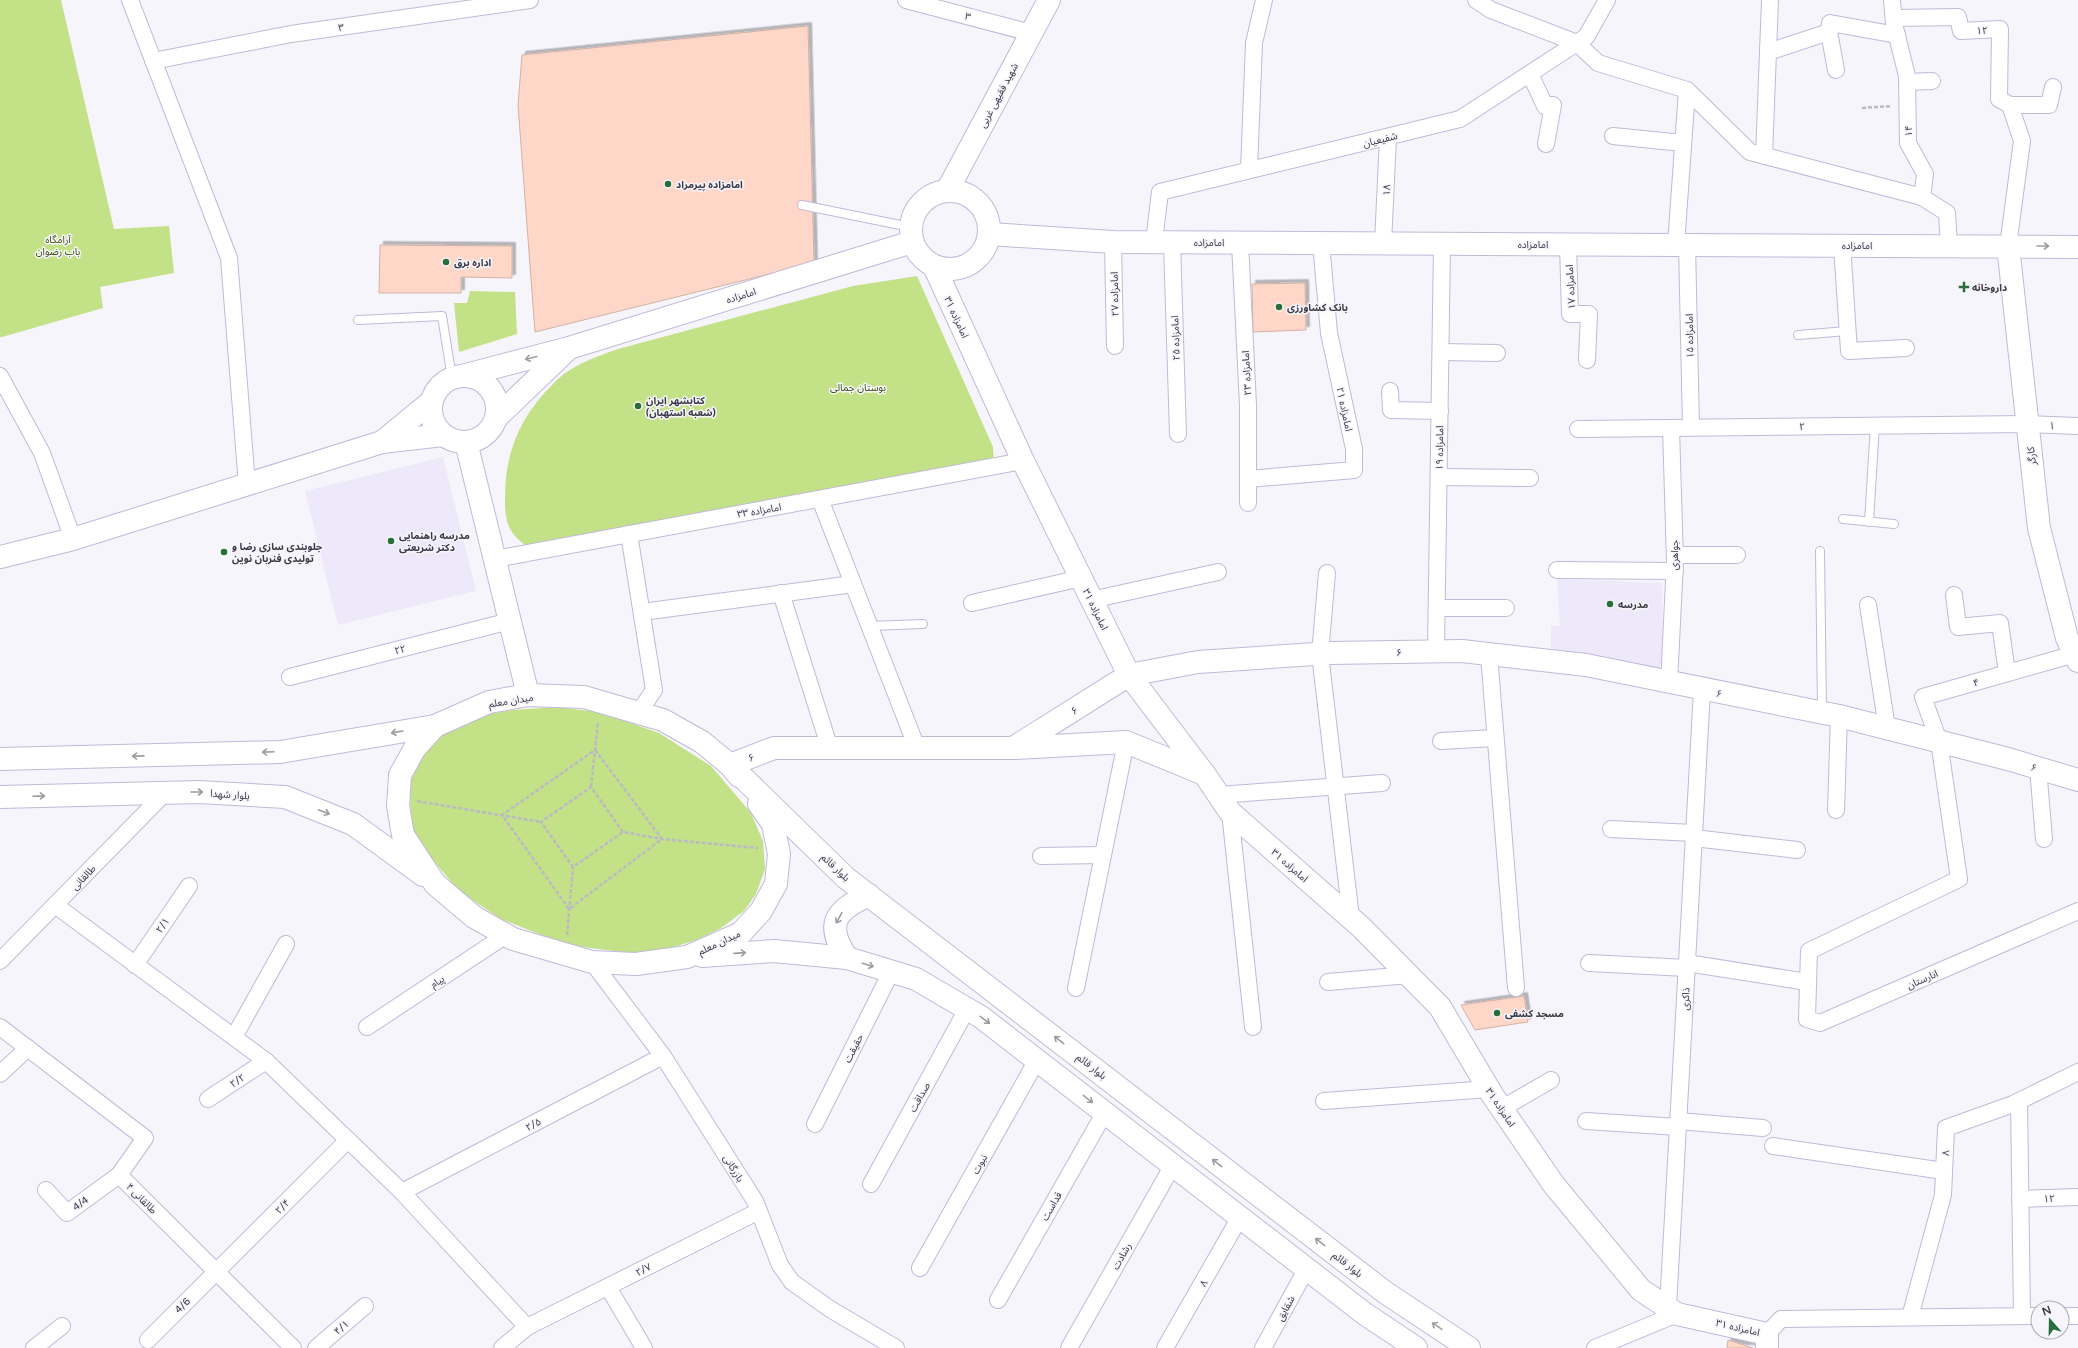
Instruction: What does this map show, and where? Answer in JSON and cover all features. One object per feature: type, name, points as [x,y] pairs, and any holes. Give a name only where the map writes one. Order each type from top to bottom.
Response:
[{"type":"main road","name":"شهید فقیهی غربی","points":[[947,191],[1049,0]]},
{"type":"main road","points":[[947,191],[964,194],[978,203],[984,212],[988,223],[989,234],[985,246],[979,256],[969,264],[958,268],[945,269],[934,266],[920,256],[911,234],[913,216],[918,206],[936,193],[947,191]]},
{"type":"main road","name":"امامزاده","points":[[457,377],[569,348],[911,234]]},
{"type":"main road","name":"امامزاده","points":[[989,234],[1113,242],[2078,247]]},
{"type":"main road","name":"کارگر","points":[[2008,246],[2039,528],[2075,648]]},
{"type":"main road","name":"امامزاده ۳۱","points":[[934,266],[1023,461],[1129,675],[1205,775],[1224,804],[1351,918],[1440,1007],[1501,1109],[1554,1186],[1641,1290],[1672,1311],[1767,1341]]},
{"type":"main road","points":[[497,417],[569,348]]},
{"type":"main road","points":[[382,442],[432,401],[440,387],[457,377],[482,381],[490,388],[496,396],[498,407],[497,417],[493,427],[486,435],[466,442],[456,442],[443,435],[433,422],[431,411],[432,401]]},
{"type":"main road","points":[[0,557],[73,540],[382,442],[443,435]]},
{"type":"main road","points":[[466,442],[528,696]]},
{"type":"main road","name":"۶","points":[[730,765],[774,748],[1013,748],[1129,675],[1198,662],[1320,654],[1462,652],[1586,665],[1702,690],[1831,715],[1939,741],[2078,780]]},
{"type":"main road","name":"میدان معلم","points":[[528,696],[584,697],[639,712],[663,720],[702,742],[730,765],[773,824],[779,854],[776,884],[761,911],[741,933],[687,957],[636,964],[592,962],[565,955],[506,935],[474,917],[435,884],[403,835],[398,798],[400,775],[415,748],[435,726],[489,702],[528,696]]},
{"type":"main road","points":[[0,759],[280,752],[435,726]]},
{"type":"main road","points":[[1013,748],[1126,742],[1205,775]]},
{"type":"main road","name":"بلوار قائم","points":[[730,765],[846,878],[1386,1293],[1469,1348]]},
{"type":"main road","name":"بلوار شهدا","points":[[0,797],[165,792],[199,792],[285,797],[353,824],[435,884]]},
{"type":"main road","points":[[847,958],[837,943],[834,928],[838,916],[846,906],[869,895]]},
{"type":"main road","points":[[687,957],[774,951],[847,958],[916,979],[981,1017],[1365,1314],[1416,1348]]},
{"type":"street","points":[[130,0],[229,258],[247,485]]},
{"type":"street","name":"۳","points":[[153,61],[291,34],[530,0]]},
{"type":"street","name":"۳","points":[[906,0],[1031,33]]},
{"type":"street","points":[[1249,170],[1254,43],[1264,0]]},
{"type":"street","points":[[1476,0],[1491,10],[1577,43],[1598,63],[1687,90],[1750,152],[1922,197],[1948,213],[1949,246]]},
{"type":"street","name":"شفیعیان","points":[[1163,242],[1160,192],[1460,119],[1586,37],[1607,0]]},
{"type":"street","points":[[1764,156],[1770,0]]},
{"type":"street","name":"۱۴","points":[[1892,0],[1897,35],[1907,82],[1908,143],[1925,174],[1922,197]]},
{"type":"street","name":"۱۲","points":[[1894,18],[1958,18],[1961,31],[2000,29],[1999,99],[2010,105],[2022,141],[2008,246]]},
{"type":"street","points":[[1836,70],[1829,32],[1830,23],[1897,35]]},
{"type":"street","points":[[1768,52],[1829,32]]},
{"type":"street","points":[[1530,74],[1545,106],[1554,106],[1546,144]]},
{"type":"street","points":[[1907,82],[1932,81]]},
{"type":"street","points":[[2010,105],[2049,106],[2052,87]]},
{"type":"street","name":"امامزاده ۱۵","points":[[1687,90],[1683,143],[1681,245],[1691,428]]},
{"type":"street","points":[[1613,136],[1683,143]]},
{"type":"street","name":"۱۸","points":[[1383,243],[1388,137]]},
{"type":"street","name":"امامزاده ۲۷","points":[[1113,242],[1115,346]]},
{"type":"street","name":"امامزاده ۲۵","points":[[1163,242],[1178,434]]},
{"type":"street","name":"امامزاده ۲۳","points":[[1240,242],[1248,405],[1248,503]]},
{"type":"street","name":"امامزاده ۲۱","points":[[1248,479],[1354,470],[1354,449],[1329,333],[1321,243]]},
{"type":"street","name":"امامزاده ۱۹","points":[[1436,652],[1442,244]]},
{"type":"street","name":"امامزاده ۱۷","points":[[1568,244],[1570,314],[1589,314],[1586,360]]},
{"type":"street","points":[[1842,245],[1849,351],[1906,348]]},
{"type":"street","points":[[1441,352],[1497,353]]},
{"type":"street","points":[[0,376],[42,453],[73,540]]},
{"type":"street","points":[[1390,391],[1391,410],[1440,411]]},
{"type":"street","name":"۲","points":[[1578,429],[2027,424]]},
{"type":"street","name":"۱","points":[[2027,424],[2078,426]]},
{"type":"street","name":"جواهری","points":[[1669,683],[1675,571],[1671,428]]},
{"type":"street","name":"امامزاده ۳۳","points":[[495,559],[1023,461]]},
{"type":"street","points":[[1439,476],[1530,478]]},
{"type":"street","points":[[820,499],[917,748]]},
{"type":"street","points":[[629,534],[654,690],[639,712]]},
{"type":"street","points":[[1675,555],[1737,555]]},
{"type":"street","points":[[1557,570],[1675,571]]},
{"type":"street","points":[[1092,600],[1218,572]]},
{"type":"street","points":[[1327,573],[1320,654],[1351,918]]},
{"type":"street","points":[[972,604],[1081,578]]},
{"type":"street","points":[[642,612],[853,584]]},
{"type":"street","points":[[781,593],[830,748]]},
{"type":"street","points":[[1954,595],[1958,627],[2000,623],[2007,673]]},
{"type":"street","points":[[1868,605],[1887,728]]},
{"type":"street","points":[[1437,608],[1506,608]]},
{"type":"street","name":"۲۲","points":[[290,677],[510,621]]},
{"type":"street","name":"۴","points":[[1939,741],[1923,697],[2007,673],[2075,648]]},
{"type":"street","points":[[1489,655],[1516,988]]},
{"type":"street","name":"ذاکری","points":[[1672,1311],[1678,1124],[1702,690]]},
{"type":"street","points":[[1831,715],[1836,810]]},
{"type":"street","points":[[1441,741],[1495,738]]},
{"type":"street","points":[[1589,963],[1687,965],[1807,978],[1809,951],[1959,879],[1939,741]]},
{"type":"street","points":[[1076,988],[1126,742]]},
{"type":"street","points":[[2038,768],[2044,839]]},
{"type":"street","points":[[1253,1027],[1224,804],[1335,785],[1382,783]]},
{"type":"street","name":"طالقانی","points":[[0,962],[165,792]]},
{"type":"street","points":[[1611,829],[1694,836],[1797,850]]},
{"type":"street","points":[[1041,856],[1103,855]]},
{"type":"street","name":"۲/۱","points":[[135,964],[189,886]]},
{"type":"street","points":[[55,905],[266,1061],[402,1192],[527,1327]]},
{"type":"street","name":"انارستان","points":[[1807,978],[1806,1019],[1820,1023],[2078,911]]},
{"type":"street","name":"پیام","points":[[367,1028],[506,935]]},
{"type":"street","points":[[234,1037],[286,944]]},
{"type":"street","name":"بازرگانی","points":[[592,962],[663,1056],[755,1201],[780,1265],[792,1282],[830,1310],[896,1348]]},
{"type":"street","name":"حقیقت","points":[[815,1124],[891,972]]},
{"type":"street","points":[[1328,982],[1408,975]]},
{"type":"street","name":"صداقت","points":[[871,1184],[967,1009]]},
{"type":"street","name":"طالقانی ۴","points":[[0,1027],[145,1138],[119,1175],[293,1348]]},
{"type":"street","points":[[0,1074],[28,1048]]},
{"type":"street","name":"۲/۵","points":[[402,1192],[663,1056]]},
{"type":"street","name":"نبوت","points":[[920,1268],[1037,1060]]},
{"type":"street","name":"۲/۲","points":[[208,1099],[266,1061]]},
{"type":"street","name":"۸","points":[[1910,1317],[1943,1195],[1946,1128],[2019,1101],[2078,1072]]},
{"type":"street","points":[[1501,1109],[1551,1080]]},
{"type":"street","points":[[1324,1101],[1489,1089]]},
{"type":"street","points":[[2019,1101],[2022,1316]]},
{"type":"street","name":"قداست","points":[[998,1300],[1105,1112]]},
{"type":"street","points":[[1586,1121],[1763,1128]]},
{"type":"street","name":"۲/۴","points":[[216,1271],[348,1140]]},
{"type":"street","points":[[1773,1146],[1944,1171]]},
{"type":"street","name":"رشادت","points":[[1069,1348],[1173,1165]]},
{"type":"street","name":"4/4","points":[[46,1190],[67,1212],[119,1175]]},
{"type":"street","name":"۱۲","points":[[2020,1199],[2078,1197]]},
{"type":"street","name":"۲/۷","points":[[502,1348],[527,1327],[759,1211]]},
{"type":"street","name":"۸","points":[[1165,1348],[1240,1217]]},
{"type":"street","name":"شقایق","points":[[1263,1348],[1307,1268]]},
{"type":"street","name":"4/6","points":[[148,1340],[216,1271]]},
{"type":"street","points":[[608,1287],[644,1348]]},
{"type":"street","name":"۴/۱","points":[[316,1348],[366,1306]]},
{"type":"street","points":[[1596,1348],[1672,1311]]},
{"type":"street","points":[[1767,1341],[1781,1319],[2030,1316]]},
{"type":"street","points":[[34,1348],[62,1326]]},
{"type":"lane","points":[[802,205],[911,234]]},
{"type":"lane","points":[[358,320],[442,316],[457,377]]},
{"type":"lane","points":[[1798,335],[1848,331]]},
{"type":"lane","points":[[1869,522],[1875,425]]},
{"type":"lane","points":[[1843,519],[1894,524]]},
{"type":"lane","points":[[1820,551],[1831,715]]},
{"type":"lane","points":[[869,626],[923,624]]},
{"type":"path","points":[[1862,108],[1908,105]]},
{"type":"path","points":[[602,702],[591,787],[623,832],[662,839],[764,848],[778,847]]},
{"type":"path","points":[[502,815],[595,750]]},
{"type":"path","points":[[595,750],[662,839]]},
{"type":"path","points":[[541,822],[591,787]]},
{"type":"path","points":[[398,798],[541,822],[573,867],[565,955]]},
{"type":"path","points":[[502,815],[569,909]]},
{"type":"path","points":[[573,867],[623,832]]},
{"type":"path","points":[[569,909],[662,839]]},
{"type":"shaded area","name":"مدرسه راهنمایی دکتر شریعتی","points":[[443,457],[476,591],[338,625],[305,491]]},
{"type":"shaded area","name":"مدرسه","points":[[1557,579],[1662,583],[1663,658],[1658,670],[1551,649],[1551,626],[1560,626]]},
{"type":"green space","name":"آرامگاه باب رضوان","points":[[0,0],[61,0],[114,229],[169,226],[174,273],[100,287],[103,308],[2,337],[0,337]]},
{"type":"green space","name":"بوستان جمالی","points":[[917,276],[993,447],[994,464],[525,545],[510,529],[505,512],[506,480],[508,464],[517,435],[532,408],[542,395],[568,371],[576,366],[618,349],[853,286]]},
{"type":"green space","points":[[470,291],[515,292],[517,334],[459,352],[454,303],[467,303]]},
{"type":"green space","points":[[556,707],[599,712],[659,733],[711,766],[751,813],[763,841],[765,869],[756,894],[744,911],[721,928],[696,940],[664,950],[631,953],[566,945],[501,919],[459,891],[426,852],[412,827],[409,784],[423,755],[446,731],[479,715],[513,710]]},
{"type":"building","name":"امامزاده پیرمراد","points":[[808,26],[814,263],[535,332],[518,105],[522,55]]},
{"type":"building","name":"اداره برق","points":[[380,245],[512,246],[512,278],[461,277],[461,293],[379,293]]},
{"type":"building","name":"بانک کشاورزی","points":[[1305,283],[1306,330],[1253,332],[1252,284]]},
{"type":"building","name":"مسجد کشفی","points":[[1524,996],[1528,1022],[1475,1030],[1461,1005]]},
{"type":"building","points":[[1728,1340],[1753,1348],[1727,1348]]},
{"type":"place","name":"امامزاده پیرمراد","points":[[668,184]]},
{"type":"place","name":"اداره برق","points":[[446,262]]},
{"type":"place","name":"داروخانه","points":[[1964,287]]},
{"type":"place","name":"بانک کشاورزی","points":[[1279,307]]},
{"type":"place","name":"کتابشهر ایران (شعبه استهبان)","points":[[638,406]]},
{"type":"place","name":"مدرسه راهنمایی دکتر شریعتی","points":[[391,541]]},
{"type":"place","name":"جلوبندی سازی رضا و تولیدی فنربان نوین","points":[[224,552]]},
{"type":"place","name":"مدرسه","points":[[1610,604]]},
{"type":"place","name":"مسجد کشفی","points":[[1497,1013]]}]
